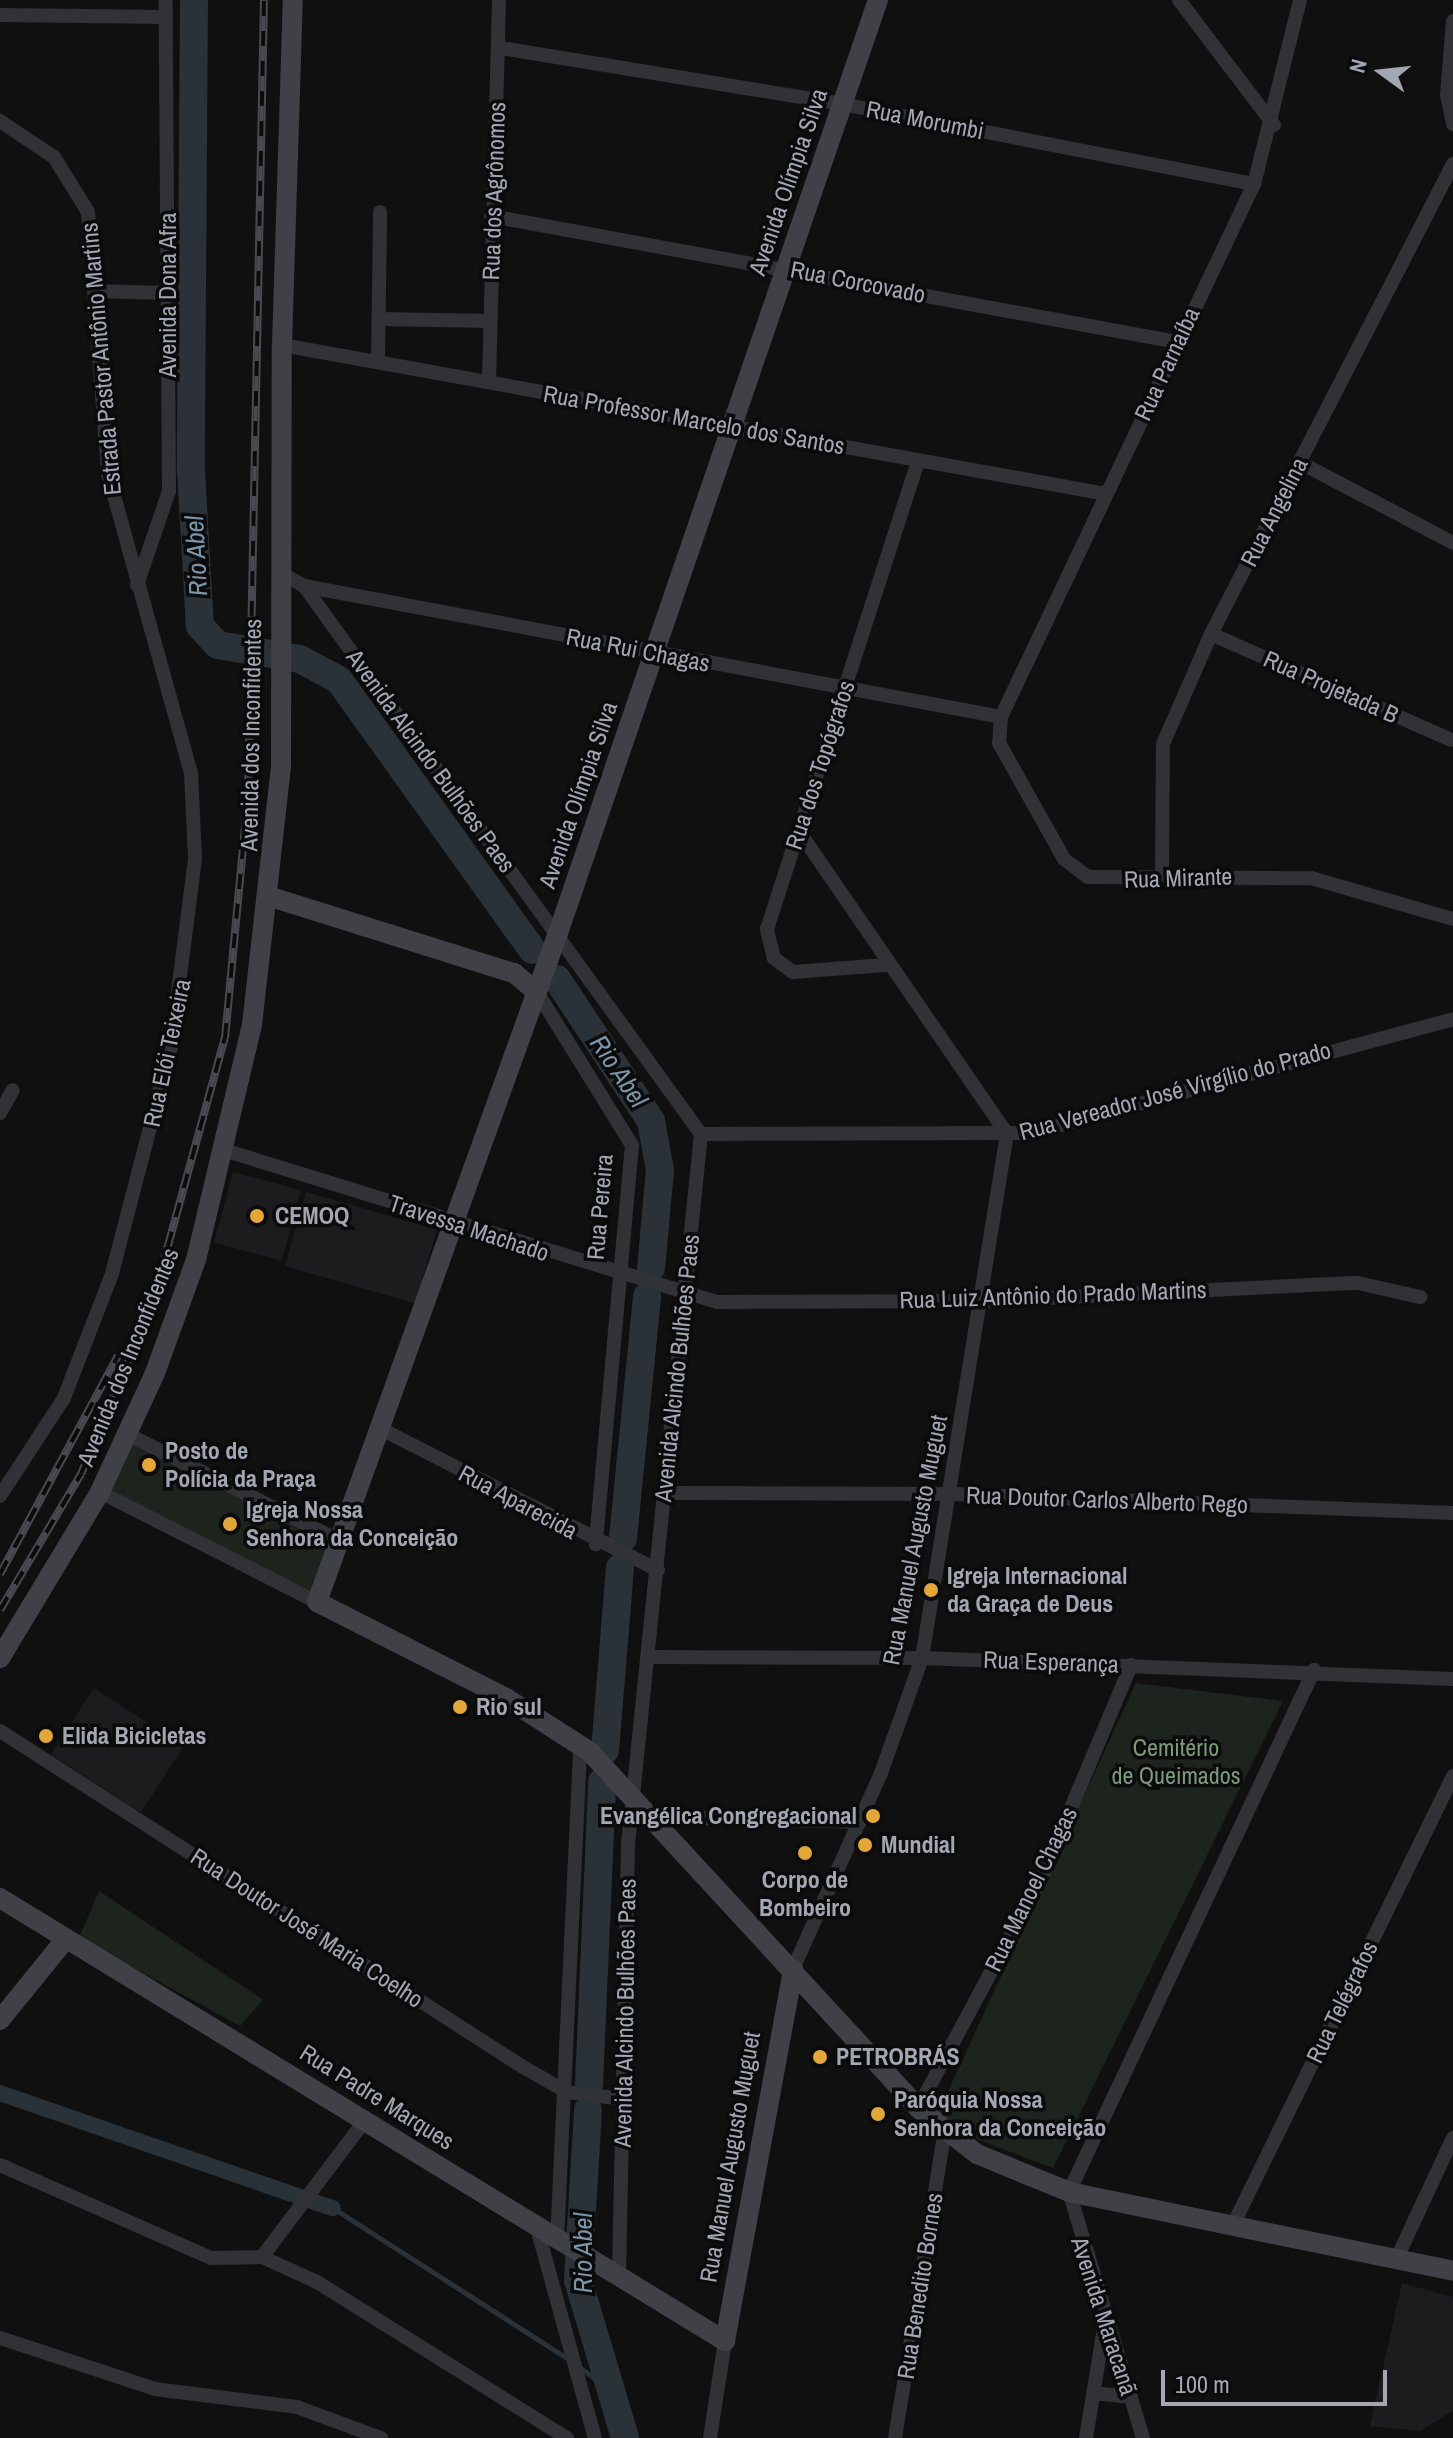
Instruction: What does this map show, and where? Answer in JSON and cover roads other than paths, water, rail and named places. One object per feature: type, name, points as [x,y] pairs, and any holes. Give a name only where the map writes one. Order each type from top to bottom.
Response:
[{"type":"main road","name":"Avenida dos Inconfidentes","points":[[0,1658],[100,1492],[129,1435],[181,1304],[227,1151],[271,897],[280,674],[282,345],[293,0]]},
{"type":"main road","name":"Avenida Olímpia Silva","points":[[317,1602],[342,1542],[450,1223],[555,941],[878,0]]},
{"type":"main road","name":"Rua Pereira","points":[[271,897],[512,972],[539,985]]},
{"type":"main road","points":[[317,1602],[585,1748],[657,1817],[944,2134],[1010,2172],[1069,2192],[1453,2271]]},
{"type":"main road","name":"Rua Padre Marques","points":[[0,1898],[725,2341]]},
{"type":"main road","points":[[0,2020],[65,1940]]},
{"type":"main road","name":"Rua Manuel Augusto Muguet","points":[[725,2341],[793,1969]]},
{"type":"street","name":"Avenida Dona Afra","points":[[137,585],[169,491],[166,0]]},
{"type":"street","name":"Rua dos Agrônomos","points":[[489,382],[491,216],[501,48],[499,0]]},
{"type":"street","points":[[1179,0],[1274,125]]},
{"type":"street","name":"Rua Parnaíba","points":[[1001,717],[1254,184],[1274,125],[1300,0]]},
{"type":"street","points":[[0,15],[166,17]]},
{"type":"street","points":[[1453,21],[1453,124]]},
{"type":"street","name":"Rua Morumbi","points":[[501,48],[842,104],[1254,184]]},
{"type":"street","name":"Estrada Pastor Antônio Martins","points":[[0,121],[54,157],[84,198],[108,474],[137,585]]},
{"type":"street","name":"Rua Angelina","points":[[1162,877],[1159,755],[1211,634],[1453,164]]},
{"type":"street","points":[[378,362],[380,212]]},
{"type":"street","name":"Rua Corcovado","points":[[491,216],[1177,342]]},
{"type":"street","points":[[94,291],[168,293]]},
{"type":"street","points":[[379,319],[490,321]]},
{"type":"street","name":"Rua Professor Marcelo dos Santos","points":[[282,345],[1106,494]]},
{"type":"street","name":"Rua dos Topógrafos","points":[[885,965],[793,972],[774,958],[767,929],[918,462]]},
{"type":"street","points":[[1299,462],[1453,543]]},
{"type":"street","name":"Rua Rui Chagas","points":[[279,572],[304,586],[1001,717]]},
{"type":"street","name":"Rua Elói Teixeira","points":[[0,1496],[58,1409],[107,1289],[138,1187],[183,976],[195,859],[191,773],[137,585]]},
{"type":"street","name":"Avenida Alcindo Bulhões Paes","points":[[304,586],[555,941],[701,1134],[664,1493],[651,1567],[648,1657],[626,1785],[613,2274]]},
{"type":"street","name":"Rua Projetada B","points":[[1211,634],[1451,740]]},
{"type":"street","name":"Rua Mirante","points":[[1001,717],[1004,760],[1076,871],[1105,881],[1162,877],[1311,878],[1453,919]]},
{"type":"street","points":[[798,830],[885,965],[1007,1134]]},
{"type":"street","name":"Rua Pereira","points":[[539,985],[632,1145],[626,1277],[600,1546]]},
{"type":"street","name":"Rua Vereador José Virgílio do Prado","points":[[701,1134],[1007,1134],[1453,1019]]},
{"type":"street","points":[[0,1113],[13,1090]]},
{"type":"street","name":"Rua Manuel Augusto Muguet","points":[[793,1969],[860,1822],[922,1658],[984,1301],[1007,1134]]},
{"type":"street","name":"Travessa Machado","points":[[227,1151],[666,1288]]},
{"type":"street","name":"Rua Luiz Antônio do Prado Martins","points":[[666,1288],[717,1302],[984,1301],[1358,1283],[1420,1297]]},
{"type":"street","name":"Rua Aparecida","points":[[381,1429],[600,1546],[651,1567]]},
{"type":"street","points":[[129,1435],[342,1542]]},
{"type":"street","points":[[100,1492],[317,1602]]},
{"type":"street","name":"Rua Doutor Carlos Alberto Rego","points":[[664,1493],[952,1494],[1453,1513]]},
{"type":"street","name":"Rua Esperança","points":[[648,1657],[922,1658],[1314,1670],[1453,1679]]},
{"type":"street","name":"Rua Manoel Chagas","points":[[918,2108],[1042,1877],[1131,1665]]},
{"type":"street","points":[[1069,2192],[1314,1670]]},
{"type":"street","name":"Rua Doutor José Maria Coelho","points":[[0,1731],[570,2093],[616,2099]]},
{"type":"street","points":[[559,2241],[570,2093],[585,1748]]},
{"type":"street","name":"Rua Telégrafos","points":[[1232,2227],[1453,1776]]},
{"type":"street","points":[[657,1817],[860,1822]]},
{"type":"street","points":[[262,2257],[366,2119]]},
{"type":"street","name":"Rua Benedito Bornes","points":[[895,2438],[944,2134]]},
{"type":"street","points":[[1396,2260],[1453,2138]]},
{"type":"street","points":[[0,2165],[211,2258],[262,2257],[341,2296],[567,2438]]},
{"type":"street","name":"Avenida Maracanã","points":[[1069,2192],[1104,2323],[1143,2438]]},
{"type":"street","points":[[537,2228],[595,2438]]},
{"type":"street","points":[[1086,2438],[1104,2323]]},
{"type":"street","points":[[0,2338],[155,2389],[297,2407],[381,2438]]},
{"type":"street","name":"Rua Manuel Augusto Muguet","points":[[710,2438],[725,2341]]},
{"type":"street","points":[[1093,2393],[1130,2397]]},
{"type":"waterway","name":"Rio Abel","points":[[194,0],[191,471],[200,626],[218,645],[300,659],[339,680],[532,950]]},
{"type":"waterway","name":"Rio Abel","points":[[557,979],[651,1121],[660,1170],[651,1268]]},
{"type":"waterway","name":"Rio Abel","points":[[623,1538],[647,1296]]},
{"type":"waterway","name":"Rio Abel","points":[[605,1750],[620,1568]]},
{"type":"waterway","name":"Rio Abel","points":[[589,2084],[602,1781]]},
{"type":"waterway","points":[[0,2093],[333,2208]]},
{"type":"waterway","name":"Rio Abel","points":[[588,2110],[578,2280],[625,2438]]},
{"type":"waterway","points":[[333,2208],[571,2361]]},
{"type":"waterway","points":[[579,2367],[607,2387]]},
{"type":"railway","points":[[0,1610],[81,1474],[152,1304],[225,1038],[248,796],[264,0]]},
{"type":"railway","points":[[0,1574],[118,1356]]},
{"type":"place","name":"CEMOQ","points":[[257,1216]]},
{"type":"place","name":"Posto de Polícia da Praça","points":[[149,1465]]},
{"type":"place","name":"Igreja Nossa Senhora da Conceição","points":[[230,1524]]},
{"type":"place","name":"Igreja Internacional da Graça de Deus","points":[[931,1590]]},
{"type":"place","name":"Rio sul","points":[[460,1707]]},
{"type":"place","name":"Elida Bicicletas","points":[[46,1736]]},
{"type":"place","name":"Evangélica Congregacional","points":[[873,1816]]},
{"type":"place","name":"Mundial","points":[[865,1845]]},
{"type":"place","name":"Corpo de Bombeiro","points":[[805,1853]]},
{"type":"place","name":"PETROBRÁS","points":[[820,2057]]},
{"type":"place","name":"Paróquia Nossa Senhora da Conceição","points":[[878,2114]]},
{"type":"park label","name":"Cemitério de Queimados","points":[[1176,1762]]}]
